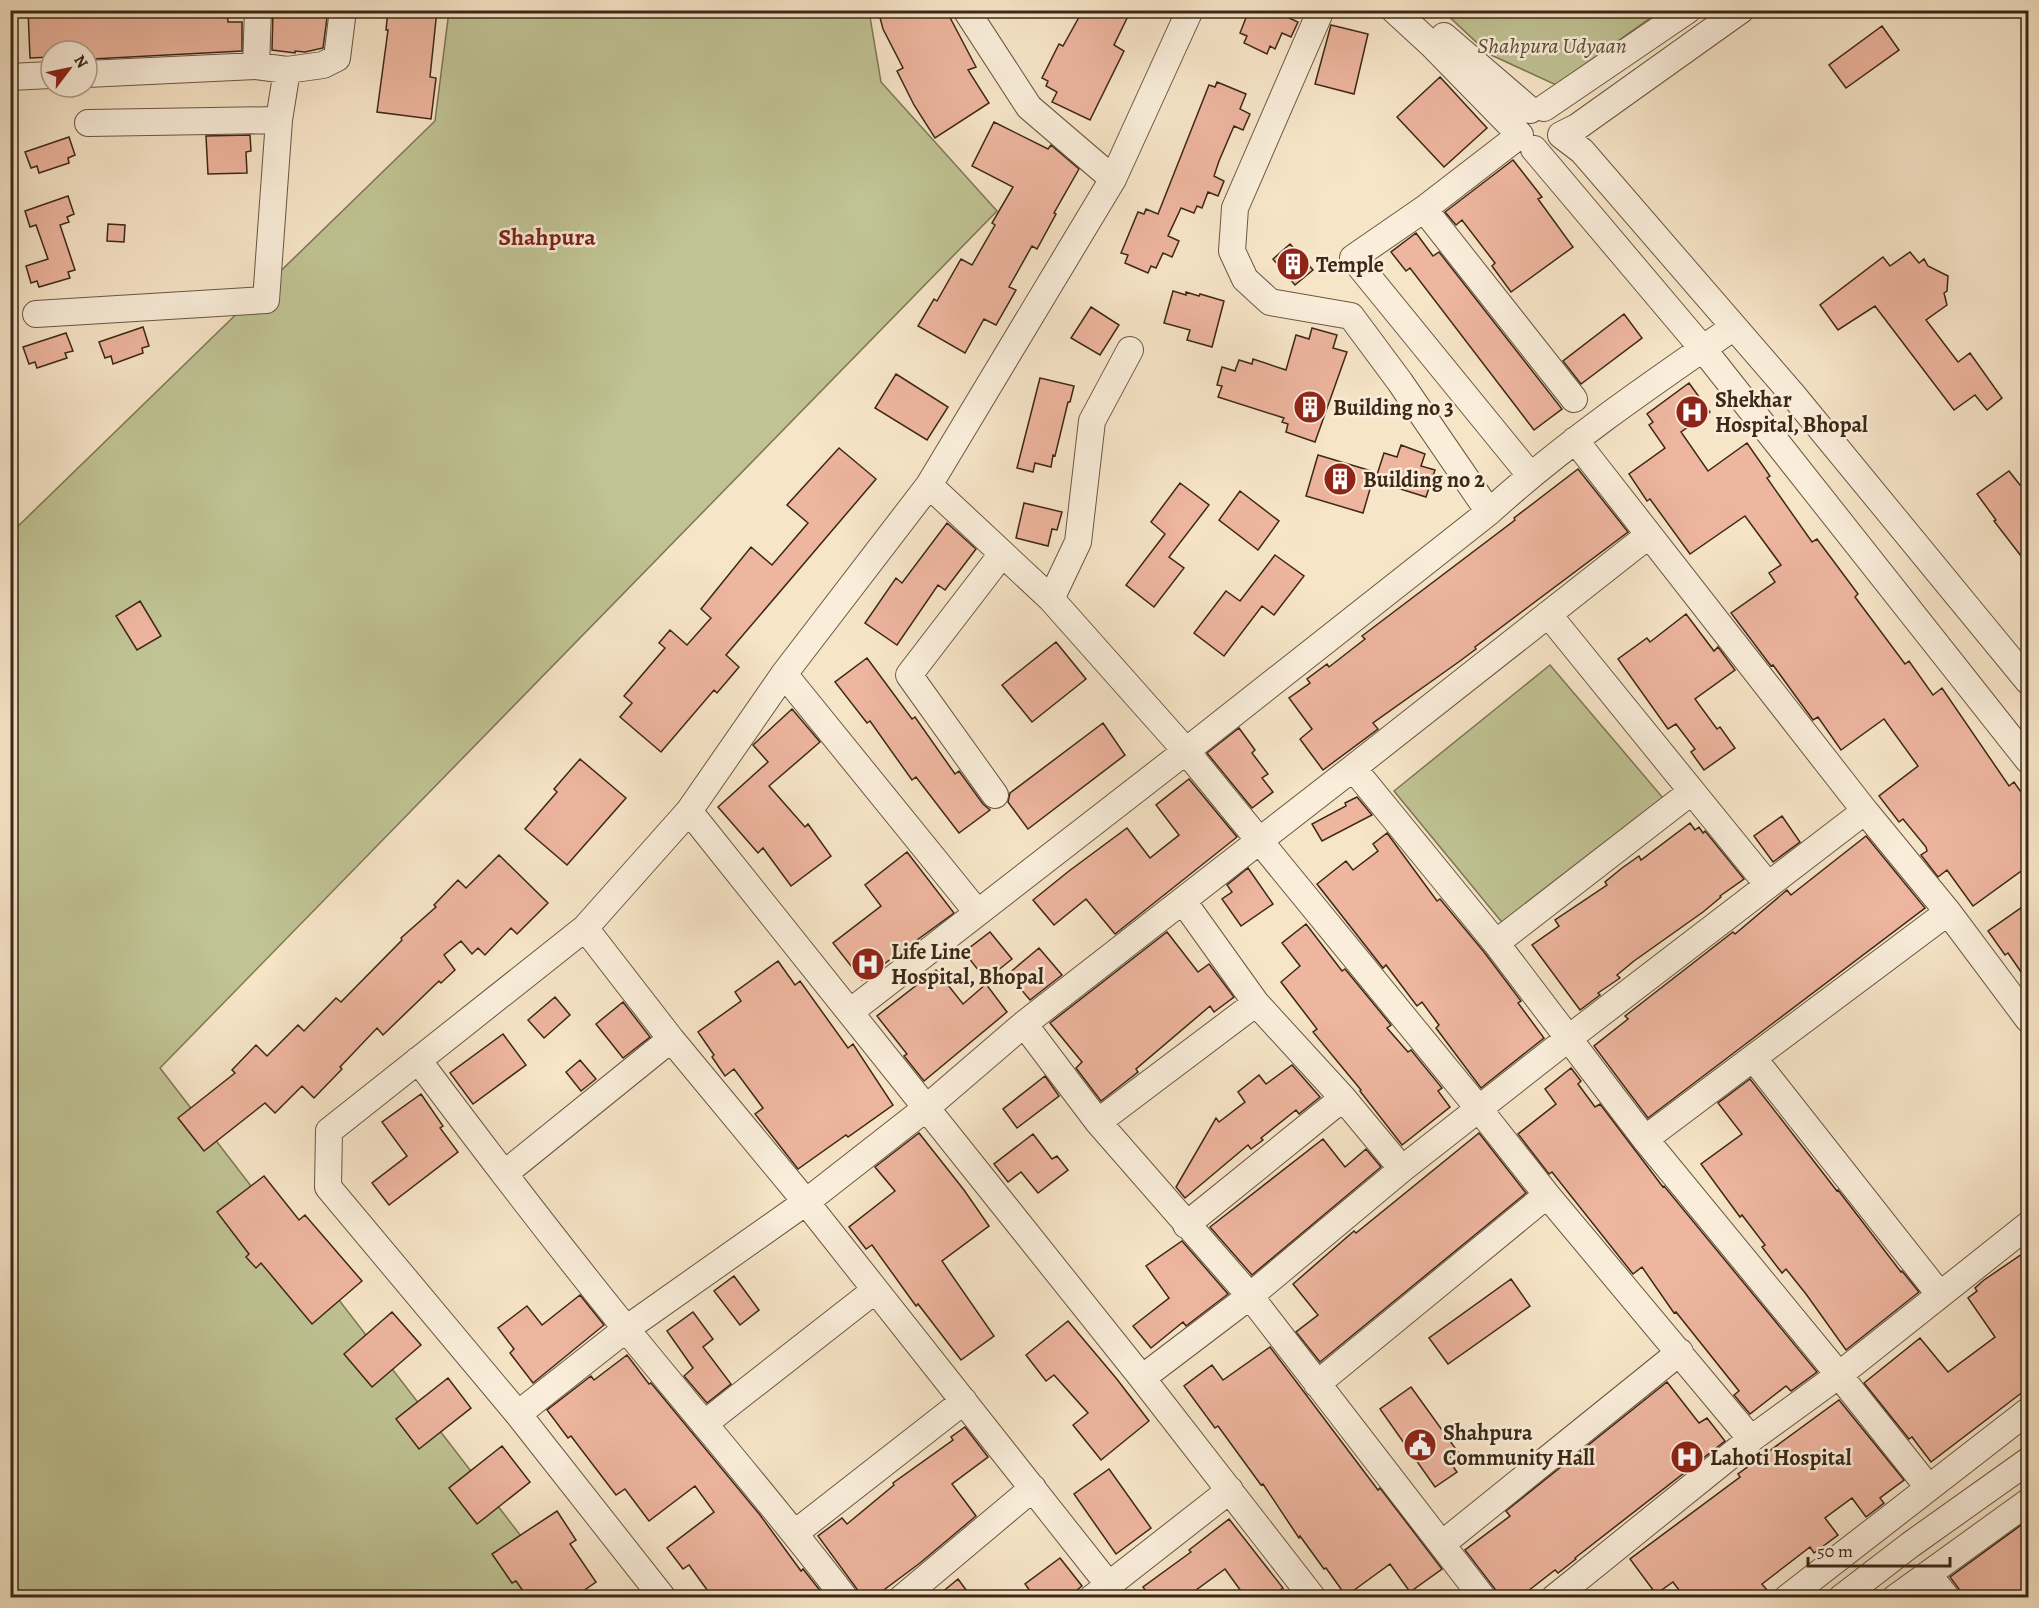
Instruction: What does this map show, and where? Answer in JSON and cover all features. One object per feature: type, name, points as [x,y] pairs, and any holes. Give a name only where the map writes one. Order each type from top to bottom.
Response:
[{"type":"street","points":[[256,66],[258,10]]},
{"type":"street","points":[[99,73],[256,66],[287,70],[322,65],[337,58],[343,10]]},
{"type":"street","points":[[966,10],[1029,107],[1113,180]]},
{"type":"street","points":[[663,1598],[518,1414],[328,1187],[329,1131],[585,928],[689,812],[784,674],[929,486],[1113,180],[1190,10]]},
{"type":"street","points":[[1321,10],[1235,208],[1232,250],[1245,279],[1270,302],[1351,316],[1400,382],[1489,512]]},
{"type":"street","points":[[1394,10],[1432,45],[1527,142],[1702,349],[2028,760]]},
{"type":"street","points":[[1414,10],[1537,109],[1551,110],[1560,121],[1561,135],[1582,151],[1801,405],[2028,681]]},
{"type":"street","points":[[1688,10],[1521,121],[1527,142],[1540,151],[1554,146],[1561,135],[1577,127],[1741,10]]},
{"type":"street","points":[[36,314],[266,300],[279,120],[287,70]]},
{"type":"street","points":[[10,77],[39,76]]},
{"type":"street","points":[[88,123],[279,120]]},
{"type":"street","points":[[1527,142],[1353,258],[1530,475]]},
{"type":"street","points":[[1424,209],[1574,399]]},
{"type":"street","points":[[850,1012],[1489,512],[1530,475],[1575,440],[1734,327]]},
{"type":"street","points":[[1051,599],[1078,542],[1092,421],[1130,350]]},
{"type":"street","points":[[1575,440],[1864,811],[1948,912],[2028,1019]]},
{"type":"street","points":[[929,486],[1051,599],[1186,751],[1479,1109],[1546,1195],[1751,1439]]},
{"type":"street","points":[[518,1414],[626,1329],[806,1202],[925,1108],[1024,1024],[1649,535]]},
{"type":"street","points":[[995,795],[909,675],[1002,554]]},
{"type":"street","points":[[1548,614],[1768,885]]},
{"type":"street","points":[[784,674],[977,912]]},
{"type":"street","points":[[1353,768],[1496,943],[1646,1139],[1928,1487]]},
{"type":"street","points":[[1496,943],[1692,792]]},
{"type":"street","points":[[1142,1378],[1250,1296],[1402,1169],[1864,811]]},
{"type":"street","points":[[689,812],[1230,1490],[1303,1594]]},
{"type":"street","points":[[1182,901],[1256,1003],[1343,1098],[1402,1169]]},
{"type":"street","points":[[1646,1139],[1948,912]]},
{"type":"street","points":[[585,928],[671,1040],[806,1202],[1033,1488],[1100,1591],[1230,1490]]},
{"type":"street","points":[[1098,1122],[1256,1003]]},
{"type":"street","points":[[1024,1024],[1098,1122],[1250,1296],[1483,1598]]},
{"type":"street","points":[[504,1174],[671,1040]]},
{"type":"street","points":[[1754,1059],[1940,1295]]},
{"type":"street","points":[[418,1060],[626,1329],[795,1533],[845,1598]]},
{"type":"street","points":[[1186,1225],[1343,1098]]},
{"type":"street","points":[[1317,1384],[1546,1195]]},
{"type":"street","points":[[1554,1598],[1751,1439],[1839,1375],[2028,1225]]},
{"type":"street","points":[[704,1424],[874,1290]]},
{"type":"street","points":[[1442,1544],[1680,1352]]},
{"type":"street","points":[[795,1533],[964,1401]]},
{"type":"street","points":[[1787,1598],[2028,1411]]},
{"type":"street","points":[[1842,1598],[1910,1545],[2028,1461]]},
{"type":"street","points":[[902,1598],[1033,1488]]},
{"type":"street","points":[[1896,1598],[2028,1502]]},
{"type":"street","points":[[1928,1574],[1947,1598]]},
{"type":"green space","name":"Shahpura Udyaan","points":[[1541,10],[1660,11],[1556,85],[1489,54],[1443,11],[1469,11],[1477,17],[1533,16]]},
{"type":"green space","points":[[449,11],[869,11],[881,82],[997,211],[160,1068],[568,1597],[11,1597],[10,534],[435,121]]},
{"type":"green space","points":[[1550,665],[1669,805],[1505,926],[1394,791]]},
{"type":"water","points":[[1469,11],[1541,11],[1534,16],[1477,17]]},
{"type":"building","points":[[28,10],[227,10],[228,22],[242,22],[242,51],[99,59],[99,39],[39,39],[39,58],[30,58]]},
{"type":"building","points":[[273,10],[328,10],[323,48],[305,52],[295,51],[295,53],[272,50]]},
{"type":"building","points":[[388,10],[437,10],[430,77],[436,78],[431,119],[377,112],[388,30],[386,30]]},
{"type":"building","points":[[878,10],[946,10],[976,67],[968,70],[989,103],[935,138],[914,105],[897,71],[903,68],[883,29]]},
{"type":"building","points":[[1083,10],[1131,10],[1114,45],[1124,51],[1090,120],[1052,102],[1057,92],[1046,86],[1048,81],[1042,78],[1059,44],[1063,46]]},
{"type":"building","points":[[1249,10],[1290,10],[1287,17],[1298,22],[1291,37],[1282,33],[1275,49],[1270,46],[1267,54],[1244,43],[1247,36],[1240,33]]},
{"type":"building","points":[[1331,25],[1368,34],[1354,94],[1315,84]]},
{"type":"building","points":[[1882,26],[1899,50],[1846,88],[1829,65]]},
{"type":"building","points":[[1440,77],[1487,128],[1444,167],[1397,117]]},
{"type":"building","points":[[1217,82],[1246,94],[1240,109],[1250,114],[1243,130],[1234,126],[1219,161],[1214,176],[1224,181],[1218,196],[1208,192],[1202,208],[1197,206],[1194,213],[1181,208],[1168,236],[1179,241],[1172,257],[1163,253],[1156,268],[1151,266],[1148,273],[1125,263],[1128,255],[1121,253],[1138,212],[1144,214],[1146,209],[1158,214],[1209,85],[1215,87]]},
{"type":"building","points":[[994,122],[1048,149],[1051,145],[1079,169],[1037,249],[1032,246],[1009,287],[1016,290],[996,325],[984,319],[965,353],[918,326],[934,299],[937,301],[961,259],[972,265],[995,225],[992,223],[1013,187],[972,166]]},
{"type":"building","points":[[250,135],[251,151],[246,152],[247,173],[208,174],[206,136]]},
{"type":"building","points":[[69,137],[75,155],[68,158],[69,163],[39,173],[37,166],[31,168],[25,152]]},
{"type":"building","points":[[1513,160],[1542,197],[1538,199],[1573,247],[1511,292],[1492,266],[1495,263],[1462,220],[1456,225],[1445,212]]},
{"type":"building","points":[[68,196],[74,214],[67,217],[69,222],[60,225],[75,270],[68,272],[70,278],[39,287],[37,281],[31,283],[26,266],[48,259],[36,225],[30,227],[25,211]]},
{"type":"building","points":[[108,224],[125,225],[124,242],[107,241]]},
{"type":"building","points":[[1416,233],[1433,256],[1439,252],[1562,409],[1534,430],[1410,268],[1406,271],[1391,252]]},
{"type":"building","name":"Temple","points":[[1290,244],[1313,270],[1295,285],[1273,259]]},
{"type":"building","points":[[1910,252],[1919,263],[1924,259],[1928,266],[1948,276],[1947,291],[1944,293],[1947,305],[1926,320],[1958,362],[1970,353],[2002,398],[1987,410],[1975,395],[1954,410],[1875,306],[1838,330],[1820,305],[1883,257],[1890,266]]},
{"type":"building","points":[[1173,291],[1186,295],[1186,292],[1199,296],[1200,294],[1224,301],[1212,347],[1187,340],[1190,330],[1164,323]]},
{"type":"building","points":[[1091,307],[1119,325],[1100,355],[1071,338]]},
{"type":"building","points":[[1624,314],[1642,338],[1581,384],[1563,361]]},
{"type":"building","points":[[143,327],[149,346],[142,348],[143,353],[113,364],[111,356],[105,358],[99,342]]},
{"type":"building","points":[[1312,328],[1337,335],[1333,348],[1347,352],[1315,442],[1286,432],[1288,424],[1282,422],[1284,418],[1218,397],[1222,386],[1217,385],[1222,367],[1235,371],[1239,360],[1252,364],[1253,359],[1286,370],[1296,335],[1309,339]]},
{"type":"building","points":[[66,333],[73,351],[65,353],[67,358],[37,368],[35,362],[29,364],[23,347]]},
{"type":"building","points":[[896,374],[948,407],[927,440],[875,408]]},
{"type":"building","points":[[1040,378],[1074,386],[1051,467],[1035,463],[1033,472],[1017,468]]},
{"type":"building","points":[[1689,383],[1710,412],[1681,432],[1708,471],[1747,443],[1770,476],[1767,478],[1812,542],[1817,539],[1858,594],[1855,597],[1905,664],[1909,661],[1933,695],[1942,688],[2009,786],[2014,782],[2028,802],[2028,866],[1973,906],[1947,870],[1938,877],[1921,855],[1927,851],[1926,847],[1903,819],[1899,822],[1879,796],[1918,766],[1884,719],[1841,750],[1818,717],[1813,720],[1731,613],[1775,582],[1769,573],[1781,565],[1745,516],[1690,554],[1650,499],[1647,501],[1629,474],[1665,448],[1649,425],[1653,422],[1647,414]]},
{"type":"building","points":[[1401,445],[1425,454],[1421,466],[1435,470],[1426,497],[1375,481],[1384,453],[1397,457]]},
{"type":"building","points":[[839,448],[876,479],[726,655],[739,667],[717,693],[714,690],[661,752],[620,717],[632,703],[624,696],[665,648],[659,643],[670,630],[687,645],[711,618],[701,609],[751,547],[772,565],[808,523],[787,505]]},
{"type":"building","name":"Building no 2","points":[[1318,455],[1375,472],[1363,513],[1306,496]]},
{"type":"building","points":[[1578,469],[1628,532],[1475,647],[1476,649],[1460,661],[1373,723],[1378,729],[1323,770],[1300,739],[1312,729],[1289,698],[1310,683],[1307,679],[1327,664],[1329,667],[1365,639],[1362,636],[1515,520],[1514,518]]},
{"type":"building","points":[[2009,471],[2020,485],[2028,479],[2028,565],[1994,521],[1996,520],[1977,494]]},
{"type":"building","points":[[1180,483],[1209,505],[1169,557],[1184,568],[1154,607],[1126,585],[1165,534],[1151,522]]},
{"type":"building","points":[[1240,491],[1279,521],[1258,550],[1219,520]]},
{"type":"building","points":[[1024,503],[1062,512],[1057,530],[1052,529],[1048,546],[1016,538]]},
{"type":"building","points":[[947,523],[976,549],[945,590],[938,585],[897,645],[865,623],[896,578],[902,583]]},
{"type":"building","points":[[1275,555],[1304,576],[1274,615],[1262,606],[1224,656],[1194,633],[1226,591],[1240,601]]},
{"type":"building","points":[[140,601],[161,636],[137,650],[116,616]]},
{"type":"building","points":[[1686,614],[1714,651],[1718,647],[1735,670],[1695,699],[1717,729],[1720,727],[1735,748],[1704,770],[1691,752],[1695,749],[1676,724],[1668,729],[1618,659],[1647,638],[1650,642]]},
{"type":"building","points":[[1056,642],[1086,679],[1032,722],[1002,685]]},
{"type":"building","points":[[867,658],[912,719],[915,717],[955,774],[959,771],[990,810],[959,833],[916,777],[912,780],[870,721],[867,723],[835,682]]},
{"type":"building","points":[[792,709],[820,742],[769,786],[805,827],[808,824],[831,856],[791,886],[763,848],[758,853],[718,807],[768,762],[753,745]]},
{"type":"building","points":[[1103,723],[1125,755],[1028,829],[1008,802],[1010,793]]},
{"type":"building","points":[[1239,728],[1255,750],[1252,753],[1268,774],[1262,778],[1273,792],[1252,808],[1207,753]]},
{"type":"building","points":[[580,759],[626,798],[567,865],[525,829],[557,792],[554,789]]},
{"type":"building","points":[[1189,779],[1237,837],[1115,934],[1086,899],[1054,925],[1033,900],[1127,828],[1150,858],[1179,835],[1156,805]]},
{"type":"building","points":[[1357,797],[1372,815],[1322,841],[1312,824],[1346,806],[1345,803]]},
{"type":"building","points":[[1782,816],[1800,842],[1773,862],[1754,836]]},
{"type":"building","points":[[1690,823],[1695,830],[1699,827],[1703,833],[1705,831],[1744,879],[1720,896],[1703,912],[1634,961],[1617,975],[1620,978],[1598,993],[1600,995],[1580,1010],[1532,945],[1559,926],[1555,920],[1607,885],[1605,882],[1622,868],[1639,856],[1641,860]]},
{"type":"building","points":[[1387,833],[1437,901],[1440,899],[1484,952],[1521,1001],[1518,1003],[1544,1038],[1481,1088],[1436,1028],[1439,1025],[1422,1002],[1417,1006],[1386,965],[1383,968],[1317,884],[1346,861],[1353,870],[1378,851],[1373,844]]},
{"type":"building","points":[[1866,836],[1925,908],[1648,1118],[1594,1046],[1628,1019],[1625,1016],[1733,932],[1735,934],[1787,890],[1791,895]]},
{"type":"building","points":[[907,852],[954,913],[862,980],[833,943],[881,906],[865,885]]},
{"type":"building","points":[[499,855],[548,903],[517,934],[511,928],[485,955],[478,948],[472,954],[461,941],[444,955],[455,970],[441,983],[439,981],[383,1035],[377,1028],[314,1098],[302,1086],[275,1113],[265,1103],[204,1151],[178,1118],[235,1073],[232,1070],[256,1045],[267,1056],[298,1025],[304,1031],[336,998],[341,1002],[402,940],[401,938],[436,907],[434,905],[458,880],[466,888]]},
{"type":"building","points":[[1248,868],[1273,904],[1241,926],[1222,899],[1232,892],[1227,885]]},
{"type":"building","points":[[2028,903],[2028,982],[2008,953],[2005,955],[1988,931]]},
{"type":"building","points":[[1306,924],[1342,971],[1345,969],[1391,1025],[1387,1028],[1408,1052],[1411,1050],[1442,1088],[1438,1091],[1450,1107],[1402,1145],[1361,1090],[1313,1032],[1317,1029],[1281,982],[1300,966],[1282,943]]},
{"type":"building","points":[[990,932],[1012,959],[986,980],[964,952]]},
{"type":"building","points":[[1167,932],[1198,972],[1209,964],[1234,997],[1214,1012],[1210,1006],[1136,1069],[1138,1072],[1101,1101],[1076,1068],[1082,1062],[1050,1023]]},
{"type":"building","points":[[1039,948],[1062,975],[1030,1000],[1008,974]]},
{"type":"building","points":[[778,961],[795,985],[800,981],[848,1048],[853,1044],[893,1105],[798,1169],[755,1114],[763,1108],[734,1069],[725,1076],[698,1032],[741,1001],[735,992]]},
{"type":"building","points":[[936,970],[963,1004],[986,984],[1007,1012],[924,1081],[904,1056],[907,1054],[877,1016]]},
{"type":"building","points":[[555,997],[570,1015],[544,1038],[528,1020]]},
{"type":"building","points":[[623,1002],[650,1037],[623,1058],[596,1024]]},
{"type":"building","points":[[503,1034],[526,1065],[473,1104],[450,1073]]},
{"type":"building","points":[[580,1060],[596,1079],[581,1091],[566,1072]]},
{"type":"building","points":[[1292,1065],[1320,1097],[1299,1114],[1296,1110],[1251,1149],[1248,1145],[1185,1198],[1176,1187],[1216,1118],[1219,1122],[1245,1102],[1238,1092],[1259,1075],[1266,1084]]},
{"type":"building","points":[[1571,1068],[1581,1081],[1578,1084],[1595,1107],[1600,1104],[1663,1187],[1817,1372],[1791,1391],[1786,1386],[1750,1414],[1734,1395],[1739,1391],[1676,1312],[1674,1313],[1642,1267],[1633,1274],[1552,1172],[1549,1174],[1518,1134],[1556,1104],[1545,1089]]},
{"type":"building","points":[[1045,1076],[1059,1096],[1017,1128],[1003,1109]]},
{"type":"building","points":[[1750,1079],[1919,1292],[1846,1350],[1786,1269],[1782,1273],[1762,1247],[1765,1245],[1742,1215],[1740,1217],[1701,1164],[1742,1134],[1718,1103]]},
{"type":"building","points":[[421,1094],[443,1126],[440,1128],[458,1152],[389,1205],[372,1183],[407,1156],[382,1122]]},
{"type":"building","points":[[919,1133],[989,1226],[942,1261],[994,1336],[961,1360],[918,1304],[916,1306],[872,1245],[866,1249],[849,1227],[895,1191],[875,1167]]},
{"type":"building","points":[[1479,1133],[1526,1193],[1320,1362],[1296,1332],[1318,1315],[1293,1284],[1354,1231],[1356,1233]]},
{"type":"building","points":[[1033,1134],[1052,1159],[1057,1156],[1068,1170],[1038,1193],[1021,1172],[1008,1182],[994,1164]]},
{"type":"building","points":[[1323,1139],[1345,1167],[1366,1149],[1381,1167],[1252,1275],[1210,1227]]},
{"type":"building","points":[[264,1176],[299,1220],[305,1215],[362,1281],[312,1324],[261,1263],[256,1268],[246,1257],[249,1254],[217,1212]]},
{"type":"building","points":[[1182,1241],[1228,1294],[1186,1326],[1183,1322],[1151,1348],[1133,1326],[1169,1298],[1146,1266]]},
{"type":"building","points":[[2028,1250],[2028,1388],[1931,1462],[1912,1437],[1909,1439],[1864,1383],[1920,1338],[1948,1372],[1995,1337],[1968,1298],[1977,1291],[1975,1288],[1984,1280]]},
{"type":"building","points":[[734,1276],[759,1310],[740,1325],[714,1291]]},
{"type":"building","points":[[1511,1279],[1530,1306],[1448,1364],[1429,1338]]},
{"type":"building","points":[[580,1295],[604,1325],[533,1383],[510,1353],[514,1349],[498,1328],[527,1306],[542,1325]]},
{"type":"building","points":[[392,1312],[421,1345],[372,1387],[344,1354]]},
{"type":"building","points":[[693,1312],[713,1339],[703,1347],[731,1384],[707,1403],[684,1376],[693,1368],[667,1331]]},
{"type":"building","points":[[1068,1321],[1149,1421],[1101,1460],[1073,1425],[1088,1413],[1054,1375],[1046,1381],[1026,1355]]},
{"type":"building","points":[[1270,1347],[1378,1490],[1380,1488],[1442,1569],[1410,1592],[1390,1564],[1346,1596],[1300,1536],[1299,1538],[1263,1484],[1261,1485],[1218,1426],[1215,1428],[1184,1386],[1212,1365],[1223,1380]]},
{"type":"building","points":[[627,1355],[760,1515],[801,1571],[803,1569],[826,1598],[713,1598],[689,1565],[683,1569],[667,1548],[714,1512],[695,1486],[649,1521],[625,1489],[616,1495],[571,1436],[568,1438],[547,1410],[591,1376],[594,1380]]},
{"type":"building","points":[[448,1378],[471,1408],[419,1449],[396,1419]]},
{"type":"building","points":[[1667,1382],[1699,1423],[1707,1418],[1725,1441],[1558,1573],[1555,1570],[1519,1598],[1498,1598],[1495,1589],[1465,1550],[1510,1516],[1506,1511]]},
{"type":"building","points":[[1411,1387],[1458,1452],[1448,1459],[1457,1472],[1435,1487],[1380,1409]]},
{"type":"building","points":[[1839,1400],[1904,1480],[1880,1498],[1884,1503],[1866,1517],[1852,1498],[1825,1518],[1838,1535],[1814,1553],[1810,1547],[1762,1584],[1767,1590],[1756,1598],[1685,1598],[1673,1582],[1656,1594],[1630,1559],[1740,1477],[1738,1474]]},
{"type":"building","points":[[965,1427],[988,1457],[952,1484],[976,1516],[920,1563],[873,1598],[860,1598],[857,1589],[818,1536],[842,1518],[847,1524],[894,1485],[893,1483],[953,1440],[951,1437]]},
{"type":"building","points":[[502,1446],[530,1482],[477,1524],[449,1488]]},
{"type":"building","points":[[1109,1469],[1151,1528],[1116,1554],[1074,1494]]},
{"type":"building","points":[[557,1511],[576,1540],[570,1544],[596,1582],[573,1598],[528,1598],[516,1581],[512,1583],[492,1554]]},
{"type":"building","points":[[1229,1519],[1283,1588],[1270,1598],[1246,1598],[1225,1569],[1185,1598],[1150,1598],[1143,1587],[1191,1552],[1189,1550]]},
{"type":"building","points":[[2028,1520],[2028,1598],[1962,1598],[1959,1589],[1950,1577]]},
{"type":"building","points":[[1060,1558],[1082,1586],[1067,1598],[1035,1598],[1025,1584]]},
{"type":"building","points":[[958,1579],[972,1598],[935,1598]]},
{"type":"place","name":"Temple","points":[[1293,264]]},
{"type":"place","name":"Building no 3","points":[[1310,407]]},
{"type":"place","name":"Shekhar Hospital, Bhopal","points":[[1692,412]]},
{"type":"place","name":"Building no 2","points":[[1340,479]]},
{"type":"place","name":"Life Line Hospital, Bhopal","points":[[868,964]]},
{"type":"place","name":"Shahpura Community Hall","points":[[1420,1445]]},
{"type":"place","name":"Lahoti Hospital","points":[[1687,1457]]},
{"type":"district","name":"Shahpura","points":[[547,237]]}]
